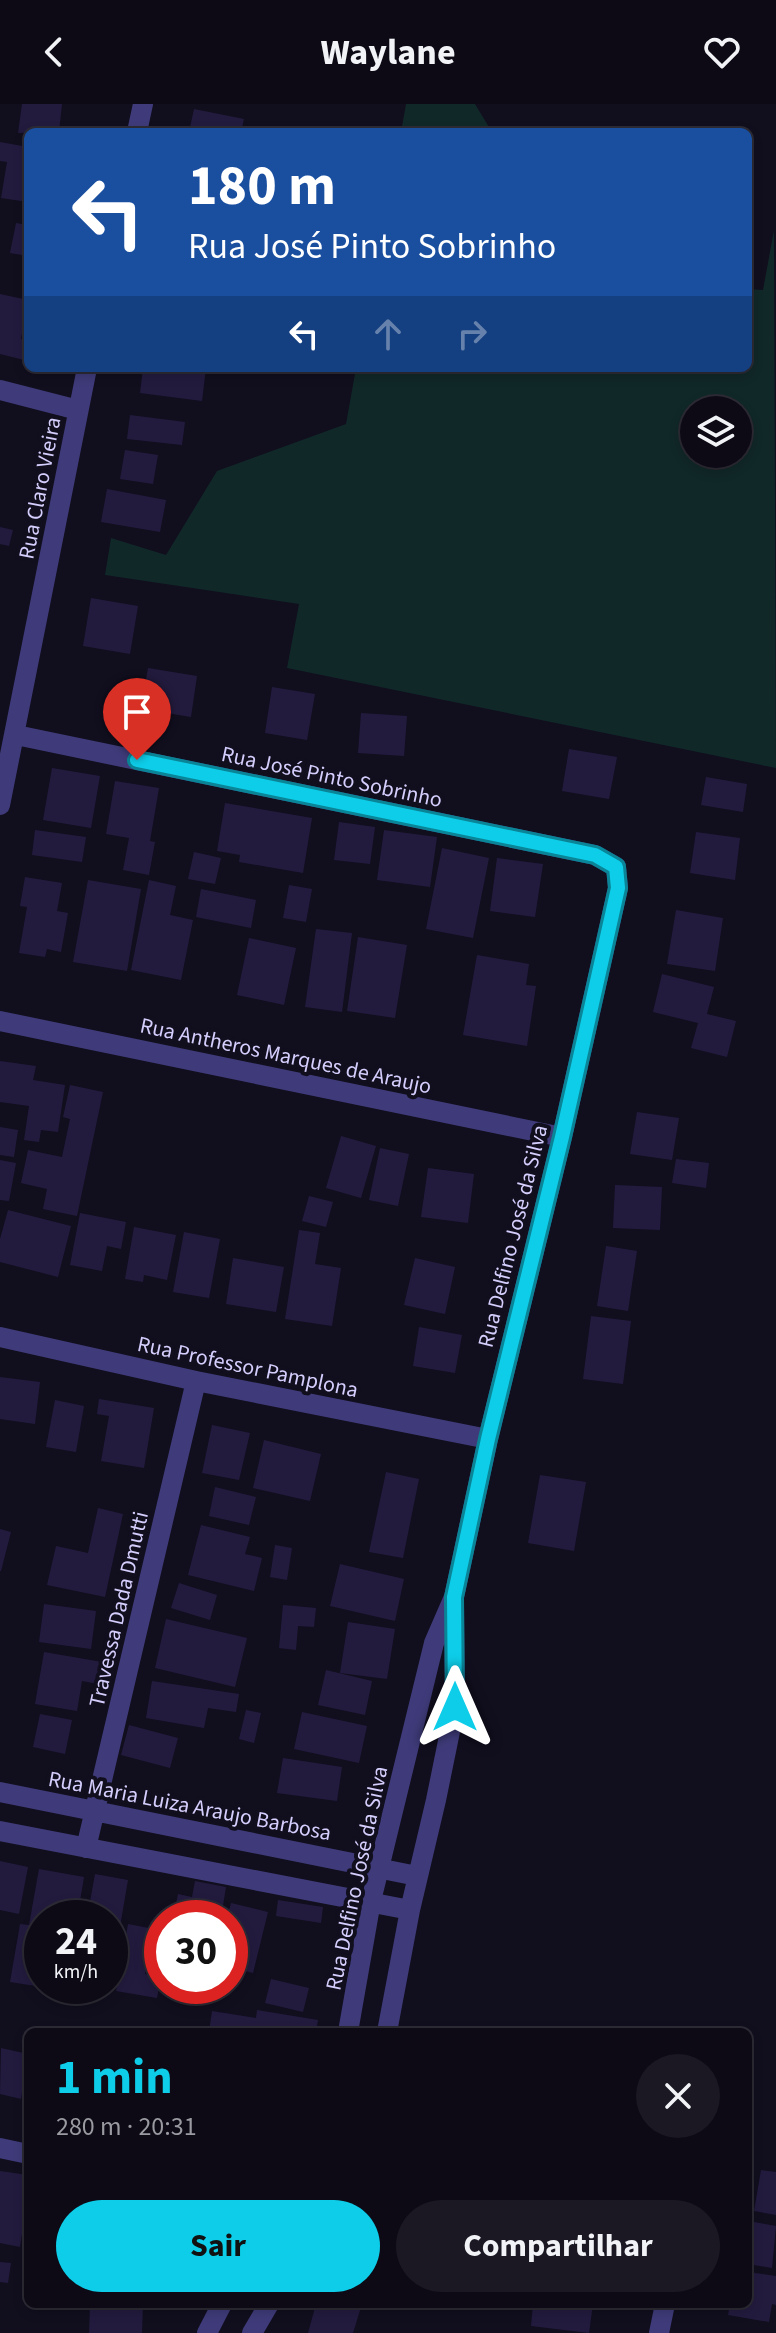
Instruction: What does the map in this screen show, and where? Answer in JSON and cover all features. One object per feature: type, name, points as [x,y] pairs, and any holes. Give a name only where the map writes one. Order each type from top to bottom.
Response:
[{"type":"street","points":[[138,128],[143,104]]},
{"type":"street","name":"Rua Claro Vieira","points":[[0,805],[86,372]]},
{"type":"street","points":[[0,390],[78,410]]},
{"type":"street","name":"Rua José Pinto Sobrinho","points":[[16,735],[595,855],[616,867],[618,888]]},
{"type":"street","name":"Rua Delfino José da Silva","points":[[349,2028],[371,1901],[434,1643],[454,1597],[488,1439],[562,1137],[618,888]]},
{"type":"street","name":"Rua Antheros Marques de Araujo","points":[[0,1021],[562,1137]]},
{"type":"street","name":"Rua Professor Pamplona","points":[[0,1337],[196,1381],[488,1439]]},
{"type":"street","name":"Travessa Dada Dmutti","points":[[86,1848],[196,1381]]},
{"type":"street","name":"Rua Delfino José da Silva","points":[[388,2028],[417,1876],[455,1707],[454,1597]]},
{"type":"street","name":"Rua Maria Luiza Araujo Barbosa","points":[[0,1792],[417,1876]]},
{"type":"street","points":[[0,1831],[410,1910]]},
{"type":"street","points":[[228,1874],[237,1838]]},
{"type":"street","points":[[0,2148],[24,2153]]},
{"type":"street","points":[[207,2333],[220,2308]]},
{"type":"street","points":[[252,2333],[267,2308]]},
{"type":"street","points":[[659,2333],[664,2308]]},
{"type":"green space","points":[[406,104],[475,104],[490,128],[402,128]]},
{"type":"green space","points":[[774,230],[776,768],[287,668],[299,604],[105,575],[111,538],[166,555],[217,471],[346,424],[355,372],[752,372],[752,289],[763,290]]},
{"type":"building","points":[[22,104],[62,104],[59,128],[24,128],[24,133],[18,133]]},
{"type":"building","points":[[194,109],[244,119],[242,128],[190,128]]},
{"type":"building","points":[[0,142],[24,146],[24,201],[1,198],[7,162],[0,161]]},
{"type":"building","points":[[16,223],[24,224],[24,255],[10,253]]},
{"type":"building","points":[[0,294],[24,299],[21,339],[24,340],[24,360],[0,354]]},
{"type":"building","points":[[143,372],[206,372],[202,401],[140,393]]},
{"type":"building","points":[[130,415],[185,422],[182,445],[127,439]]},
{"type":"building","points":[[125,450],[158,455],[153,484],[120,479]]},
{"type":"building","points":[[107,489],[166,500],[160,532],[101,522]]},
{"type":"building","points":[[0,527],[13,530],[9,546],[0,544]]},
{"type":"building","points":[[91,598],[138,606],[130,654],[83,646]]},
{"type":"building","points":[[148,668],[197,676],[191,717],[130,707],[134,683],[145,685]]},
{"type":"building","points":[[272,687],[315,694],[307,740],[265,733]]},
{"type":"building","points":[[361,713],[407,716],[404,756],[358,753]]},
{"type":"building","points":[[569,749],[617,757],[609,799],[562,791]]},
{"type":"building","points":[[52,768],[100,776],[91,828],[43,820]]},
{"type":"building","points":[[706,777],[747,784],[743,812],[701,805]]},
{"type":"building","points":[[115,781],[159,788],[150,841],[155,842],[149,875],[123,870],[129,838],[106,834]]},
{"type":"building","points":[[225,803],[312,818],[303,873],[239,862],[240,855],[217,851]]},
{"type":"building","points":[[339,822],[375,827],[370,864],[334,860]]},
{"type":"building","points":[[35,830],[86,837],[82,862],[32,855]]},
{"type":"building","points":[[384,830],[437,837],[430,887],[377,880]]},
{"type":"building","points":[[696,832],[740,838],[735,880],[690,873]]},
{"type":"building","points":[[442,848],[489,858],[473,938],[426,929]]},
{"type":"building","points":[[194,852],[221,858],[215,884],[188,879]]},
{"type":"building","points":[[497,858],[543,864],[535,917],[490,911]]},
{"type":"building","points":[[25,877],[62,883],[57,911],[68,913],[61,952],[47,949],[45,957],[19,953],[27,907],[20,906]]},
{"type":"building","points":[[88,880],[141,889],[127,971],[73,962]]},
{"type":"building","points":[[149,880],[176,886],[170,915],[193,920],[181,980],[131,970]]},
{"type":"building","points":[[289,885],[312,889],[306,922],[283,918]]},
{"type":"building","points":[[201,889],[256,900],[251,928],[196,917]]},
{"type":"building","points":[[676,910],[723,918],[715,971],[667,964]]},
{"type":"building","points":[[316,929],[352,933],[342,1012],[305,1007]]},
{"type":"building","points":[[358,937],[407,945],[395,1018],[347,1011]]},
{"type":"building","points":[[249,938],[296,948],[284,1005],[237,995]]},
{"type":"building","points":[[477,955],[529,964],[526,985],[536,986],[527,1046],[463,1035]]},
{"type":"building","points":[[662,974],[714,987],[707,1014],[736,1021],[727,1057],[691,1048],[698,1023],[653,1012]]},
{"type":"building","points":[[0,1061],[36,1066],[33,1080],[65,1085],[58,1132],[41,1130],[39,1142],[24,1140],[29,1106],[0,1102]]},
{"type":"building","points":[[70,1085],[103,1092],[77,1216],[43,1209],[47,1189],[21,1183],[28,1150],[62,1157],[70,1119],[63,1117]]},
{"type":"building","points":[[637,1112],[679,1118],[672,1160],[630,1154]]},
{"type":"building","points":[[0,1127],[18,1130],[14,1157],[0,1155]]},
{"type":"building","points":[[341,1136],[376,1146],[361,1198],[326,1188]]},
{"type":"building","points":[[380,1148],[409,1154],[398,1206],[369,1200]]},
{"type":"building","points":[[676,1159],[709,1163],[706,1188],[672,1183]]},
{"type":"building","points":[[0,1160],[16,1163],[9,1201],[0,1200]]},
{"type":"building","points":[[428,1168],[474,1174],[468,1223],[421,1217]]},
{"type":"building","points":[[615,1185],[662,1187],[660,1230],[613,1228]]},
{"type":"building","points":[[309,1196],[333,1202],[326,1227],[302,1221]]},
{"type":"building","points":[[8,1210],[71,1226],[58,1277],[0,1262],[0,1239]]},
{"type":"building","points":[[80,1213],[126,1222],[121,1249],[107,1246],[102,1271],[70,1265]]},
{"type":"building","points":[[134,1227],[176,1235],[167,1280],[144,1275],[143,1282],[125,1279]]},
{"type":"building","points":[[299,1230],[320,1233],[315,1264],[341,1268],[332,1326],[285,1319]]},
{"type":"building","points":[[184,1232],[220,1239],[209,1298],[173,1292]]},
{"type":"building","points":[[606,1246],[637,1251],[628,1311],[597,1306]]},
{"type":"building","points":[[233,1258],[284,1267],[276,1312],[226,1304]]},
{"type":"building","points":[[415,1258],[455,1267],[445,1314],[404,1305]]},
{"type":"building","points":[[591,1316],[631,1321],[623,1384],[583,1379]]},
{"type":"building","points":[[419,1327],[462,1335],[455,1373],[413,1366]]},
{"type":"building","points":[[0,1377],[40,1382],[35,1424],[0,1419]]},
{"type":"building","points":[[99,1399],[154,1408],[144,1468],[101,1461],[109,1416],[97,1414]]},
{"type":"building","points":[[55,1400],[84,1406],[76,1452],[46,1447]]},
{"type":"building","points":[[212,1425],[250,1433],[239,1480],[202,1473]]},
{"type":"building","points":[[264,1440],[321,1454],[310,1501],[253,1488]]},
{"type":"building","points":[[386,1472],[419,1479],[403,1558],[369,1552]]},
{"type":"building","points":[[540,1475],[586,1482],[574,1551],[528,1543]]},
{"type":"building","points":[[215,1487],[256,1497],[249,1525],[209,1516]]},
{"type":"building","points":[[98,1508],[123,1514],[105,1597],[47,1585],[56,1546],[88,1553]]},
{"type":"building","points":[[201,1525],[250,1537],[245,1554],[262,1558],[254,1591],[188,1575]]},
{"type":"building","points":[[0,1529],[11,1532],[1,1571],[0,1571]]},
{"type":"building","points":[[275,1545],[292,1548],[287,1580],[270,1577]]},
{"type":"building","points":[[340,1564],[404,1579],[395,1621],[330,1606]]},
{"type":"building","points":[[179,1583],[217,1595],[210,1620],[171,1608]]},
{"type":"building","points":[[44,1604],[96,1611],[91,1649],[39,1642]]},
{"type":"building","points":[[283,1605],[316,1608],[314,1627],[298,1626],[296,1650],[279,1648]]},
{"type":"building","points":[[166,1619],[247,1638],[235,1687],[155,1668]]},
{"type":"building","points":[[348,1622],[395,1629],[387,1679],[340,1673]]},
{"type":"building","points":[[44,1652],[102,1662],[98,1684],[82,1681],[77,1711],[35,1704]]},
{"type":"building","points":[[326,1670],[372,1681],[365,1715],[318,1705]]},
{"type":"building","points":[[152,1681],[239,1694],[236,1712],[208,1708],[204,1728],[146,1718]]},
{"type":"building","points":[[246,1710],[261,1713],[254,1743],[239,1739]]},
{"type":"building","points":[[302,1712],[367,1726],[359,1763],[294,1749]]},
{"type":"building","points":[[40,1714],[72,1720],[65,1754],[33,1747]]},
{"type":"building","points":[[129,1725],[178,1738],[170,1768],[121,1755]]},
{"type":"building","points":[[283,1758],[342,1767],[337,1801],[277,1793]]},
{"type":"building","points":[[0,1861],[28,1867],[19,1914],[0,1910]]},
{"type":"building","points":[[39,1869],[84,1877],[80,1900],[33,1900]]},
{"type":"building","points":[[95,1874],[128,1880],[125,1900],[90,1900]]},
{"type":"building","points":[[195,1881],[226,1887],[224,1900],[177,1900],[178,1894],[192,1897]]},
{"type":"building","points":[[278,1900],[323,1907],[321,1923],[276,1916]]},
{"type":"building","points":[[248,1907],[268,1912],[253,1973],[248,1972]]},
{"type":"building","points":[[20,1924],[24,1924],[24,1984],[10,1982]]},
{"type":"building","points":[[128,1924],[144,1927],[144,1996],[128,1993]]},
{"type":"building","points":[[271,1979],[309,1988],[303,2012],[265,2003]]},
{"type":"building","points":[[257,2010],[318,2020],[317,2028],[210,2028],[212,2011],[256,2018]]},
{"type":"building","points":[[1,2048],[24,2053],[21,2099],[0,2094]]},
{"type":"building","points":[[761,2170],[776,2172],[776,2215],[754,2211]]},
{"type":"building","points":[[0,2171],[24,2174],[24,2220],[20,2247],[0,2243]]},
{"type":"building","points":[[752,2222],[776,2226],[772,2268],[752,2265]]},
{"type":"building","points":[[0,2262],[11,2263],[8,2283],[0,2282]]},
{"type":"building","points":[[752,2273],[776,2276],[776,2305],[772,2304],[769,2322],[728,2315],[729,2308],[752,2308]]},
{"type":"building","points":[[90,2308],[143,2308],[142,2333],[89,2333]]},
{"type":"building","points":[[315,2308],[361,2308],[353,2333],[308,2333]]},
{"type":"building","points":[[533,2308],[592,2308],[589,2333],[531,2326]]},
{"type":"route","points":[[137,760],[595,855],[616,867],[618,888],[562,1137],[488,1439],[454,1597],[455,1707]]}]
